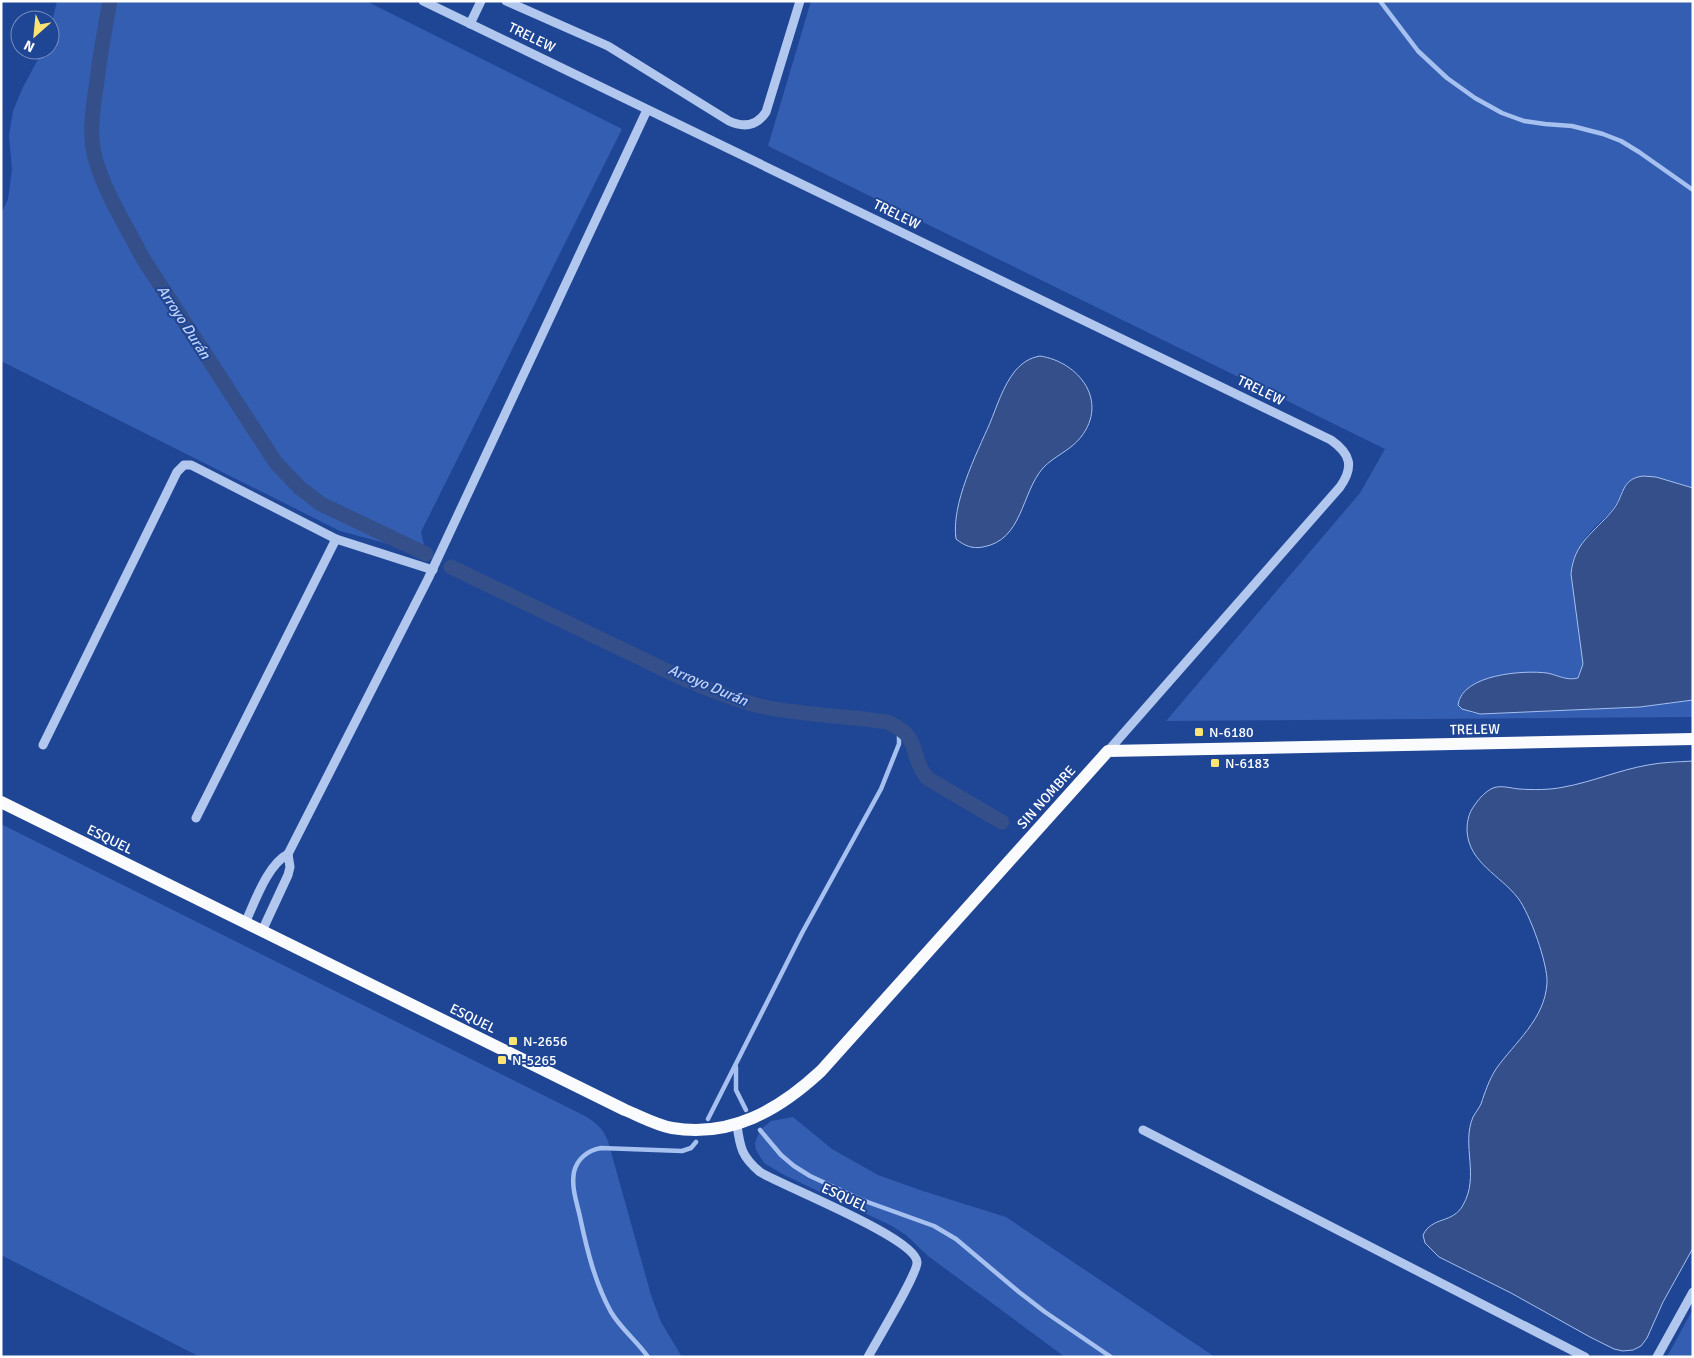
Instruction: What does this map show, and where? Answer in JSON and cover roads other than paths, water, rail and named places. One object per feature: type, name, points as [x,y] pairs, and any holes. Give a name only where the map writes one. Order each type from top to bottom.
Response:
[{"type":"main road","name":"TRELEW","points":[[1108,751],[1693,739]]},
{"type":"main road","name":"SIN NOMBRE","points":[[737,1125],[760,1116],[782,1103],[821,1072],[1108,751]]},
{"type":"main road","name":"ESQUEL","points":[[1,802],[647,1120],[670,1127],[691,1130],[737,1125]]},
{"type":"street","name":"TRELEW","points":[[423,1],[1331,440],[1340,446],[1349,462]]},
{"type":"street","points":[[470,24],[482,1]]},
{"type":"street","points":[[506,1],[608,46],[729,121],[743,126],[757,122],[766,112],[800,1]]},
{"type":"street","points":[[262,931],[288,875],[290,867],[288,854],[433,570],[647,110]]},
{"type":"street","name":"SIN NOMBRE","points":[[1108,751],[1340,487],[1348,471],[1349,462]]},
{"type":"street","points":[[43,745],[180,468],[184,465],[191,465],[336,539],[433,570]]},
{"type":"street","points":[[196,818],[336,539]]},
{"type":"street","points":[[245,923],[272,868],[282,857],[288,854]]},
{"type":"street","name":"ESQUEL","points":[[737,1125],[742,1152],[760,1172],[875,1227],[898,1240],[918,1260],[913,1276],[868,1357]]},
{"type":"street","points":[[1143,1130],[1584,1357]]},
{"type":"street","points":[[1657,1357],[1693,1292]]},
{"type":"waterway","name":"Arroyo Durán","points":[[110,1],[94,101],[92,141],[96,161],[105,186],[142,257],[276,463],[300,488],[321,504],[426,554]]},
{"type":"waterway","points":[[1380,1],[1418,51],[1447,78],[1475,98],[1502,113],[1524,121],[1572,126],[1621,141],[1693,190]]},
{"type":"waterway","name":"Arroyo Durán","points":[[451,567],[684,679],[733,698],[779,710],[887,722],[906,734],[921,769],[927,778],[1002,822]]},
{"type":"waterway","points":[[708,1119],[802,933],[881,789],[899,744],[896,725]]},
{"type":"waterway","points":[[736,1067],[736,1090],[746,1110]]},
{"type":"waterway","points":[[760,1130],[781,1155],[810,1176],[862,1200],[934,1226],[956,1239],[1045,1312],[1111,1357]]},
{"type":"waterway","points":[[648,1357],[615,1318],[600,1290],[576,1201],[573,1183],[575,1167],[580,1159],[596,1149],[682,1151],[691,1148],[696,1142]]},
{"type":"place","name":"N-6180","points":[[1199,732]]},
{"type":"place","name":"N-6183","points":[[1215,763]]},
{"type":"place","name":"N-2656","points":[[513,1041]]},
{"type":"place","name":"N-5265","points":[[502,1060]]}]
